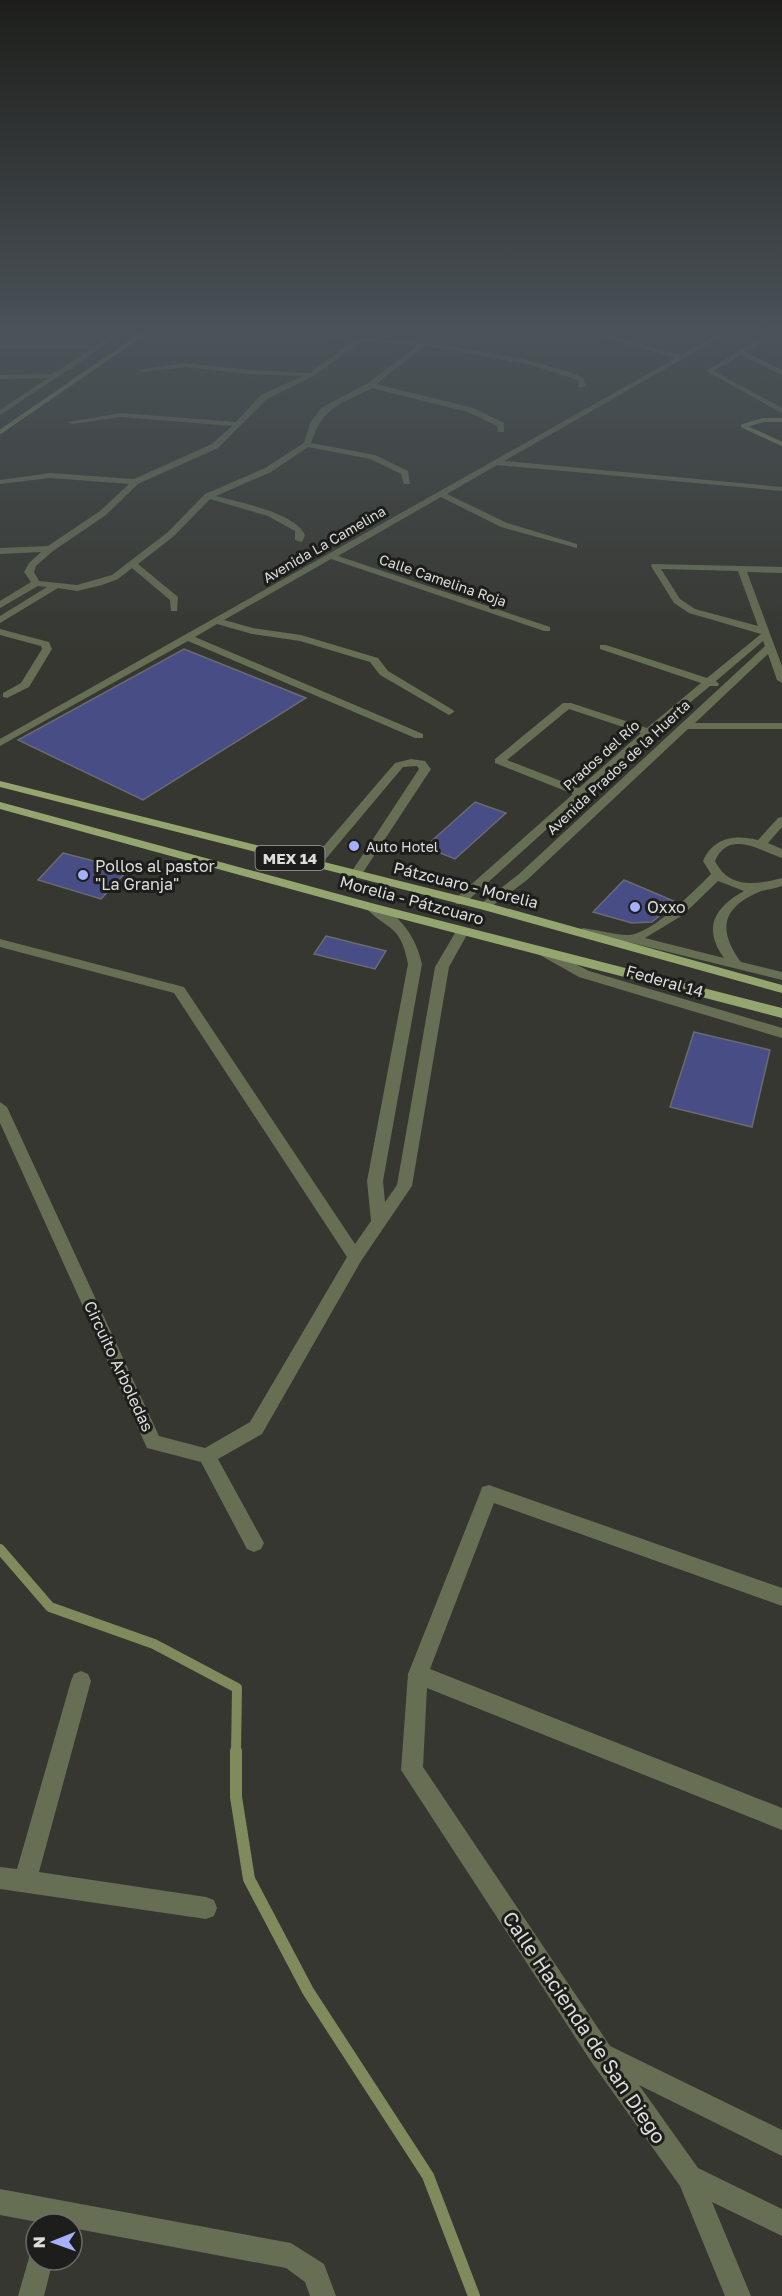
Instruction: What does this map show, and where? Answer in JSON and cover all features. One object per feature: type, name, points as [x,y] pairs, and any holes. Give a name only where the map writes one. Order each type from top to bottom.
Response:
[{"type":"main road","name":"Pátzcuaro - Morelia","points":[[0,784],[484,906],[782,988]]},
{"type":"main road","name":"Morelia - Pátzcuaro","points":[[0,805],[371,907],[782,1013]]},
{"type":"street","points":[[36,583],[29,572],[32,565],[50,549],[103,513],[135,482],[215,446],[221,440]]},
{"type":"street","points":[[0,605],[36,583],[77,588],[115,577],[171,534],[208,496],[268,470],[307,444],[308,440]]},
{"type":"street","name":"Avenida La Camelina","points":[[0,743],[536,440]]},
{"type":"street","points":[[307,444],[372,458],[405,473],[407,482]]},
{"type":"street","points":[[496,463],[782,489]]},
{"type":"street","points":[[0,482],[18,477],[68,475],[135,482]]},
{"type":"street","points":[[440,494],[504,525],[574,546]]},
{"type":"street","points":[[208,496],[258,509],[286,521],[299,530],[301,534],[299,540]]},
{"type":"street","points":[[0,551],[50,549]]},
{"type":"street","name":"Calle Camelina Roja","points":[[330,556],[547,629]]},
{"type":"street","points":[[132,564],[175,599],[174,609]]},
{"type":"street","points":[[764,633],[692,610],[677,601],[655,566],[782,570]]},
{"type":"street","points":[[742,569],[782,680]]},
{"type":"street","points":[[0,620],[54,587]]},
{"type":"street","points":[[215,621],[252,631],[301,638],[374,660],[384,673],[449,712]]},
{"type":"street","points":[[0,632],[39,641],[46,644],[47,649],[25,684],[7,695]]},
{"type":"street","name":"Prados del Río","points":[[460,901],[648,732],[764,633]]},
{"type":"street","points":[[188,637],[419,736]]},
{"type":"street","name":"Avenida Prados de la Huerta","points":[[484,906],[523,877],[770,646]]},
{"type":"street","points":[[603,647],[725,688]]},
{"type":"street","points":[[581,793],[499,761],[567,705],[670,739]]},
{"type":"street","points":[[686,726],[782,726]]},
{"type":"street","points":[[315,864],[399,765],[411,762],[421,763],[425,769],[356,874]]},
{"type":"street","points":[[761,844],[782,820]]},
{"type":"street","points":[[782,854],[761,844],[736,841],[716,848],[709,861],[717,875],[729,882],[758,888],[770,887],[782,882]]},
{"type":"street","points":[[632,939],[674,918],[717,875]]},
{"type":"street","points":[[736,964],[724,950],[718,935],[719,921],[723,911],[758,888]]},
{"type":"street","points":[[371,907],[390,918],[404,932],[413,947],[415,964],[375,1181],[379,1221]]},
{"type":"street","points":[[254,1543],[207,1456],[256,1428],[355,1257],[404,1186],[442,967],[463,931]]},
{"type":"street","points":[[579,931],[632,939],[782,976]]},
{"type":"street","points":[[0,943],[179,990],[355,1257]]},
{"type":"street","name":"Federal 14","points":[[543,951],[584,974],[782,1033]]},
{"type":"street","points":[[411,983],[439,986]]},
{"type":"street","name":"Circuito Arboledas","points":[[0,1107],[153,1442],[207,1456]]},
{"type":"street","points":[[782,1597],[489,1493],[418,1674],[782,1819]]},
{"type":"street","name":"Calle Hacienda de San Diego","points":[[418,1674],[412,1770],[601,2054],[688,2177],[738,2296]]},
{"type":"street","points":[[25,1882],[81,1681]]},
{"type":"street","points":[[0,1878],[206,1908]]},
{"type":"street","points":[[601,2054],[782,2143]]},
{"type":"street","points":[[688,2177],[782,2223]]},
{"type":"street","points":[[0,2202],[32,2212]]},
{"type":"street","points":[[84,2223],[291,2256],[315,2273],[323,2296]]},
{"type":"street","points":[[31,2296],[37,2272]]},
{"type":"building","points":[[184,649],[306,698],[143,800],[18,740]]},
{"type":"building","points":[[475,802],[506,813],[455,859],[425,847]]},
{"type":"building","name":"Pollos al pastor \"La Granja\"","points":[[63,853],[128,870],[101,899],[38,880]]},
{"type":"building","name":"Oxxo","points":[[624,880],[676,902],[652,922],[632,923],[593,912]]},
{"type":"building","points":[[326,936],[386,951],[375,969],[314,954]]},
{"type":"building","points":[[694,1032],[770,1050],[752,1127],[670,1107]]},
{"type":"waterway","points":[[774,440],[782,444]]},
{"type":"waterway","points":[[0,1549],[50,1607],[154,1644],[237,1688],[236,1753]]},
{"type":"waterway","points":[[236,1753],[236,1797],[249,1879],[308,1991],[428,2176],[474,2296]]},
{"type":"place","name":"Auto Hotel","points":[[354,846]]},
{"type":"place","name":"Pollos al pastor \"La Granja\"","points":[[83,875]]},
{"type":"place","name":"Oxxo","points":[[635,907]]}]
